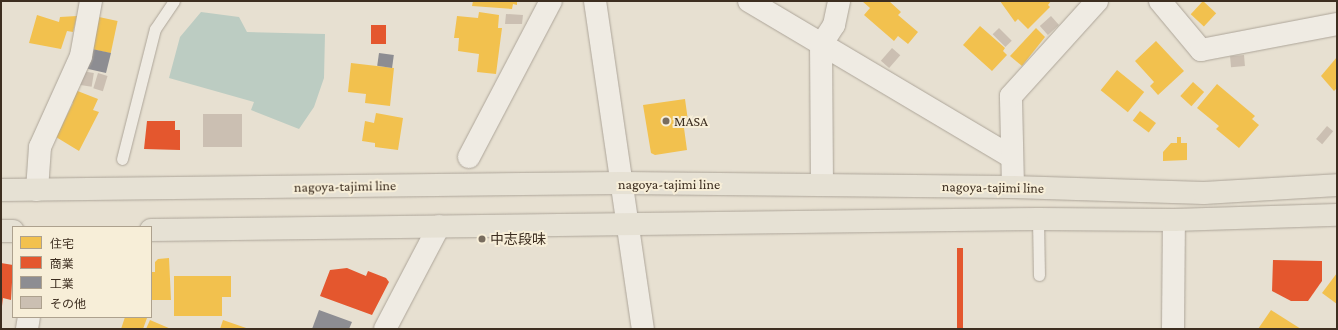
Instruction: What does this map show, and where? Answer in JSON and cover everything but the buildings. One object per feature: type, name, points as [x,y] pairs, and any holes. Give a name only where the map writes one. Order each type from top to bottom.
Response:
[{"type":"main road","name":"nagoya-tajimi line","points":[[1,190],[621,183],[1013,187],[1204,193],[1337,185]]},
{"type":"main road","points":[[152,230],[1038,219],[1174,220],[1337,215]]},
{"type":"main road","points":[[1,231],[12,231]]},
{"type":"street","points":[[37,190],[40,147],[81,56],[91,1]]},
{"type":"street","points":[[469,158],[551,1]]},
{"type":"street","points":[[595,1],[643,329]]},
{"type":"street","points":[[749,1],[821,45],[1012,156]]},
{"type":"street","points":[[822,185],[821,45],[834,25],[839,1]]},
{"type":"street","points":[[1013,187],[1011,96],[1097,1]]},
{"type":"street","points":[[1160,1],[1200,50],[1337,24]]},
{"type":"street","points":[[1173,329],[1174,220]]},
{"type":"street","points":[[385,329],[438,226]]},
{"type":"street","points":[[27,329],[29,318]]},
{"type":"lane","points":[[122,159],[154,29],[174,1]]},
{"type":"lane","points":[[1038,219],[1039,275]]},
{"type":"shaded area","points":[[201,12],[239,17],[247,32],[325,34],[324,78],[314,107],[299,129],[251,110],[254,102],[169,78],[180,37]]},
{"type":"place","name":"MASA","points":[[666,121]]},
{"type":"place","name":"中志段味","points":[[482,239]]}]
